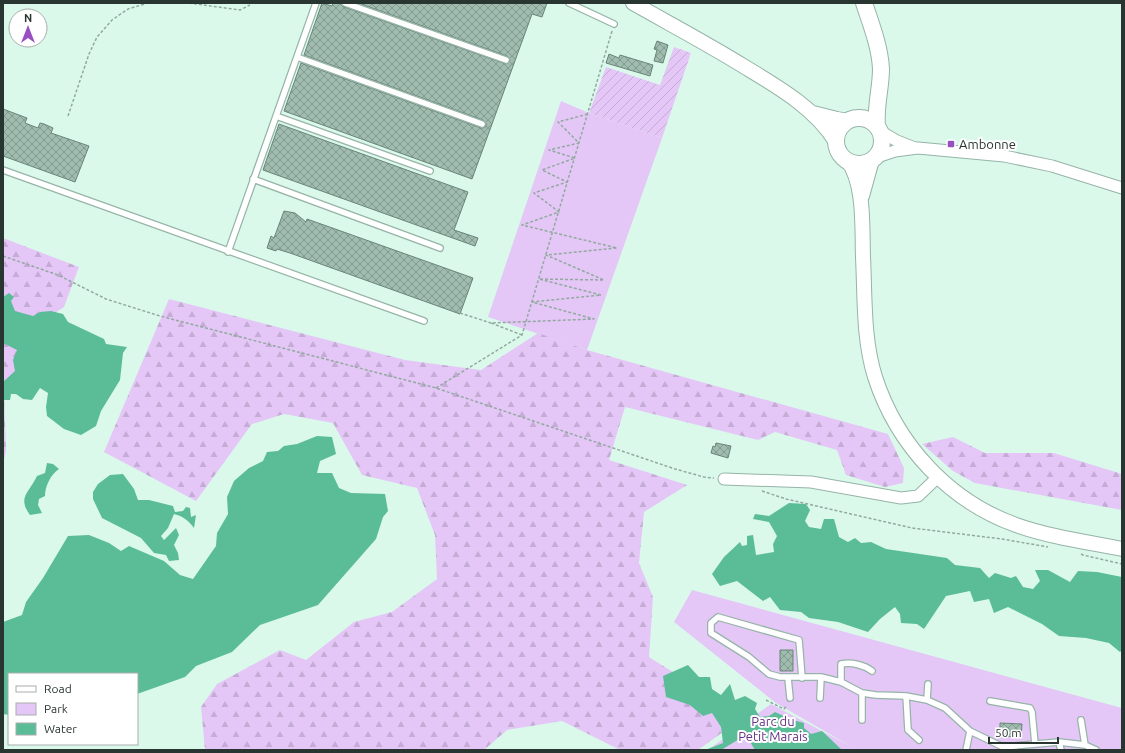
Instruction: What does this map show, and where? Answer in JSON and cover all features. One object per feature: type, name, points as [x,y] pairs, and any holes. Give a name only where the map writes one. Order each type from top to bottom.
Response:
[{"type":"main road","points":[[864,3],[878,50],[880,80],[876,112],[878,129],[882,141],[877,155],[873,159],[862,164],[856,164],[846,160],[839,153],[836,142],[838,132],[840,127],[852,120],[870,100],[880,80]]},
{"type":"main road","points":[[852,120],[870,121],[878,129]]},
{"type":"street","points":[[633,3],[762,77],[812,112],[826,127],[836,142]]},
{"type":"street","points":[[812,112],[837,119],[852,120]]},
{"type":"street","points":[[878,129],[897,141],[918,148],[1024,159],[1052,166],[1122,188]]},
{"type":"street","points":[[861,198],[873,159],[895,151],[918,148]]},
{"type":"street","points":[[846,160],[852,169],[861,198],[867,333],[875,377],[893,420],[908,444],[938,477],[958,494],[978,507],[1016,525],[1122,549]]},
{"type":"street","points":[[724,479],[811,482],[901,498],[918,496],[938,477]]},
{"type":"lane","points":[[228,252],[316,3]]},
{"type":"lane","points":[[344,3],[506,60]]},
{"type":"lane","points":[[569,3],[614,24]]},
{"type":"lane","points":[[298,56],[482,124]]},
{"type":"lane","points":[[276,116],[430,171]]},
{"type":"lane","points":[[3,170],[228,252],[424,321]]},
{"type":"lane","points":[[253,180],[440,248]]},
{"type":"lane","points":[[802,678],[799,640],[718,617],[711,624],[711,633],[749,657],[769,674],[788,678],[802,678],[821,677],[841,682],[862,693],[906,696],[927,700],[945,708],[970,731],[1002,747],[1060,742],[1085,745],[1096,750]]},
{"type":"lane","points":[[841,682],[842,664],[846,663],[865,666],[872,671]]},
{"type":"lane","points":[[820,698],[821,677]]},
{"type":"lane","points":[[788,678],[790,698]]},
{"type":"lane","points":[[927,700],[928,684]]},
{"type":"lane","points":[[862,693],[862,720]]},
{"type":"lane","points":[[906,696],[908,730],[919,740]]},
{"type":"lane","points":[[990,701],[1030,708],[1032,712],[1035,744]]},
{"type":"lane","points":[[1081,720],[1085,745]]},
{"type":"lane","points":[[966,750],[970,731]]},
{"type":"lane","points":[[1060,742],[1061,750]]},
{"type":"path","points":[[68,116],[89,54],[97,37],[112,20],[128,9],[148,3]]},
{"type":"path","points":[[189,3],[240,10],[250,5]]},
{"type":"path","points":[[436,388],[522,335],[614,24]]},
{"type":"path","points":[[579,143],[558,122],[588,114]]},
{"type":"path","points":[[575,158],[549,150],[579,143]]},
{"type":"path","points":[[568,182],[542,170],[575,158]]},
{"type":"path","points":[[558,212],[534,192],[568,182]]},
{"type":"path","points":[[546,255],[617,248],[522,225],[558,212]]},
{"type":"path","points":[[539,279],[604,280],[546,255]]},
{"type":"path","points":[[3,256],[58,275],[106,299],[160,316],[436,388],[675,469],[704,477],[724,479]]},
{"type":"path","points":[[532,302],[601,295],[539,279]]},
{"type":"path","points":[[491,323],[594,319],[532,302]]},
{"type":"path","points":[[460,313],[522,335]]},
{"type":"path","points":[[759,490],[786,499],[912,528],[1049,547]]},
{"type":"path","points":[[1101,556],[1080,552],[1083,555],[1122,564]]},
{"type":"path","points":[[766,700],[784,709],[790,698]]},
{"type":"green space","points":[[674,47],[691,53],[662,138],[589,113],[606,67],[660,85]]},
{"type":"green space","points":[[561,101],[589,113],[662,138],[587,350],[488,317]]},
{"type":"green space","points":[[3,238],[79,267],[64,307],[40,323],[4,393],[6,451],[3,464]]},
{"type":"green space","points":[[169,299],[405,360],[481,370],[538,333],[587,350],[888,434],[904,468],[903,483],[885,487],[846,475],[837,450],[775,432],[758,440],[625,407],[609,460],[687,485],[644,512],[639,563],[653,597],[649,657],[744,717],[698,750],[620,750],[562,721],[507,730],[484,750],[205,750],[201,707],[217,684],[280,650],[306,660],[354,622],[392,612],[437,579],[435,535],[417,488],[362,475],[333,423],[284,414],[252,424],[196,501],[104,452]]},
{"type":"green space","points":[[953,437],[985,453],[1054,453],[1122,474],[1122,510],[975,483],[953,471],[922,444]]},
{"type":"green space","name":"Parc du Petit Marais","points":[[692,590],[1122,708],[1122,750],[708,750],[771,704],[852,747],[776,703],[674,622]]},
{"type":"water","points":[[9,293],[14,297],[11,301],[15,311],[33,316],[40,312],[51,311],[63,314],[68,322],[104,339],[106,344],[127,347],[123,353],[120,380],[101,411],[96,426],[81,435],[64,429],[47,416],[46,407],[48,393],[40,388],[32,400],[23,399],[16,394],[11,394],[10,400],[3,400],[3,382],[15,371],[13,360],[17,350],[3,343],[3,297]]},
{"type":"water","points":[[317,436],[332,437],[336,454],[320,461],[317,473],[332,473],[339,488],[351,493],[385,494],[388,511],[383,517],[376,539],[318,605],[260,625],[232,652],[196,666],[185,677],[138,694],[138,673],[8,673],[8,715],[3,714],[3,622],[22,615],[26,602],[43,578],[68,536],[89,535],[109,543],[121,551],[129,546],[164,561],[180,575],[193,579],[216,546],[217,533],[228,514],[227,497],[234,481],[249,468],[263,461],[267,452],[278,451],[284,446],[297,444]]},
{"type":"water","points":[[47,463],[53,464],[59,469],[53,474],[49,481],[45,496],[39,499],[38,505],[42,513],[30,515],[24,504],[24,499],[37,476],[45,473]]},
{"type":"water","points":[[123,474],[134,489],[138,500],[149,500],[173,506],[175,512],[183,511],[186,507],[190,508],[191,517],[196,515],[194,528],[186,519],[174,514],[168,528],[161,536],[164,540],[176,528],[179,535],[174,545],[178,553],[179,560],[169,561],[166,555],[154,553],[141,538],[102,518],[93,499],[93,492],[98,484],[110,475]]},
{"type":"water","points":[[789,503],[806,504],[810,510],[805,521],[809,527],[821,529],[824,519],[834,519],[839,537],[848,542],[855,538],[861,543],[871,542],[886,549],[947,558],[955,565],[980,568],[989,578],[995,573],[1011,578],[1016,576],[1023,587],[1033,589],[1040,581],[1035,570],[1048,570],[1070,582],[1078,571],[1097,572],[1122,577],[1122,650],[1120,652],[1109,643],[1086,638],[1059,636],[1042,624],[1008,607],[994,613],[989,599],[974,602],[970,591],[946,596],[924,629],[917,624],[901,623],[900,614],[895,607],[880,619],[868,632],[838,622],[809,618],[801,612],[780,610],[770,597],[763,601],[737,581],[720,586],[712,574],[724,557],[740,542],[742,546],[747,545],[747,536],[753,535],[756,555],[774,552],[773,544],[777,536],[769,522],[753,519],[755,514],[769,516]]},
{"type":"water","points":[[688,665],[699,677],[710,677],[712,689],[721,695],[730,684],[735,700],[745,696],[757,703],[755,709],[760,717],[769,716],[775,712],[788,718],[788,724],[793,720],[804,723],[804,728],[811,734],[822,731],[842,750],[755,750],[746,735],[721,750],[705,750],[723,743],[721,727],[712,713],[703,716],[690,705],[666,697],[663,676]]},
{"type":"building","points":[[322,3],[332,6],[333,3],[341,3],[344,7],[506,64],[510,61],[507,56],[358,3],[547,3],[542,17],[532,14],[472,179],[284,111],[301,63],[481,128],[486,126],[486,123],[483,120],[304,55]]},
{"type":"building","points":[[657,41],[668,45],[663,63],[654,61],[657,50],[654,49]]},
{"type":"building","points":[[609,54],[619,58],[620,55],[653,65],[650,76],[606,63]]},
{"type":"building","points":[[3,109],[27,118],[25,123],[38,128],[40,123],[44,124],[53,128],[51,133],[89,146],[75,182],[3,156]]},
{"type":"building","points":[[279,124],[468,192],[454,230],[478,238],[475,246],[263,170]]},
{"type":"building","points":[[284,211],[295,213],[306,222],[307,219],[473,278],[460,314],[290,253],[267,248],[271,236],[274,238]]},
{"type":"building","points":[[716,443],[731,446],[728,458],[711,453],[713,446],[715,447]]},
{"type":"building","points":[[780,650],[793,650],[793,671],[780,671]]},
{"type":"building","points":[[1000,723],[1022,724],[1021,737],[1000,736]]},
{"type":"place","name":"Ambonne","points":[[951,144]]}]
